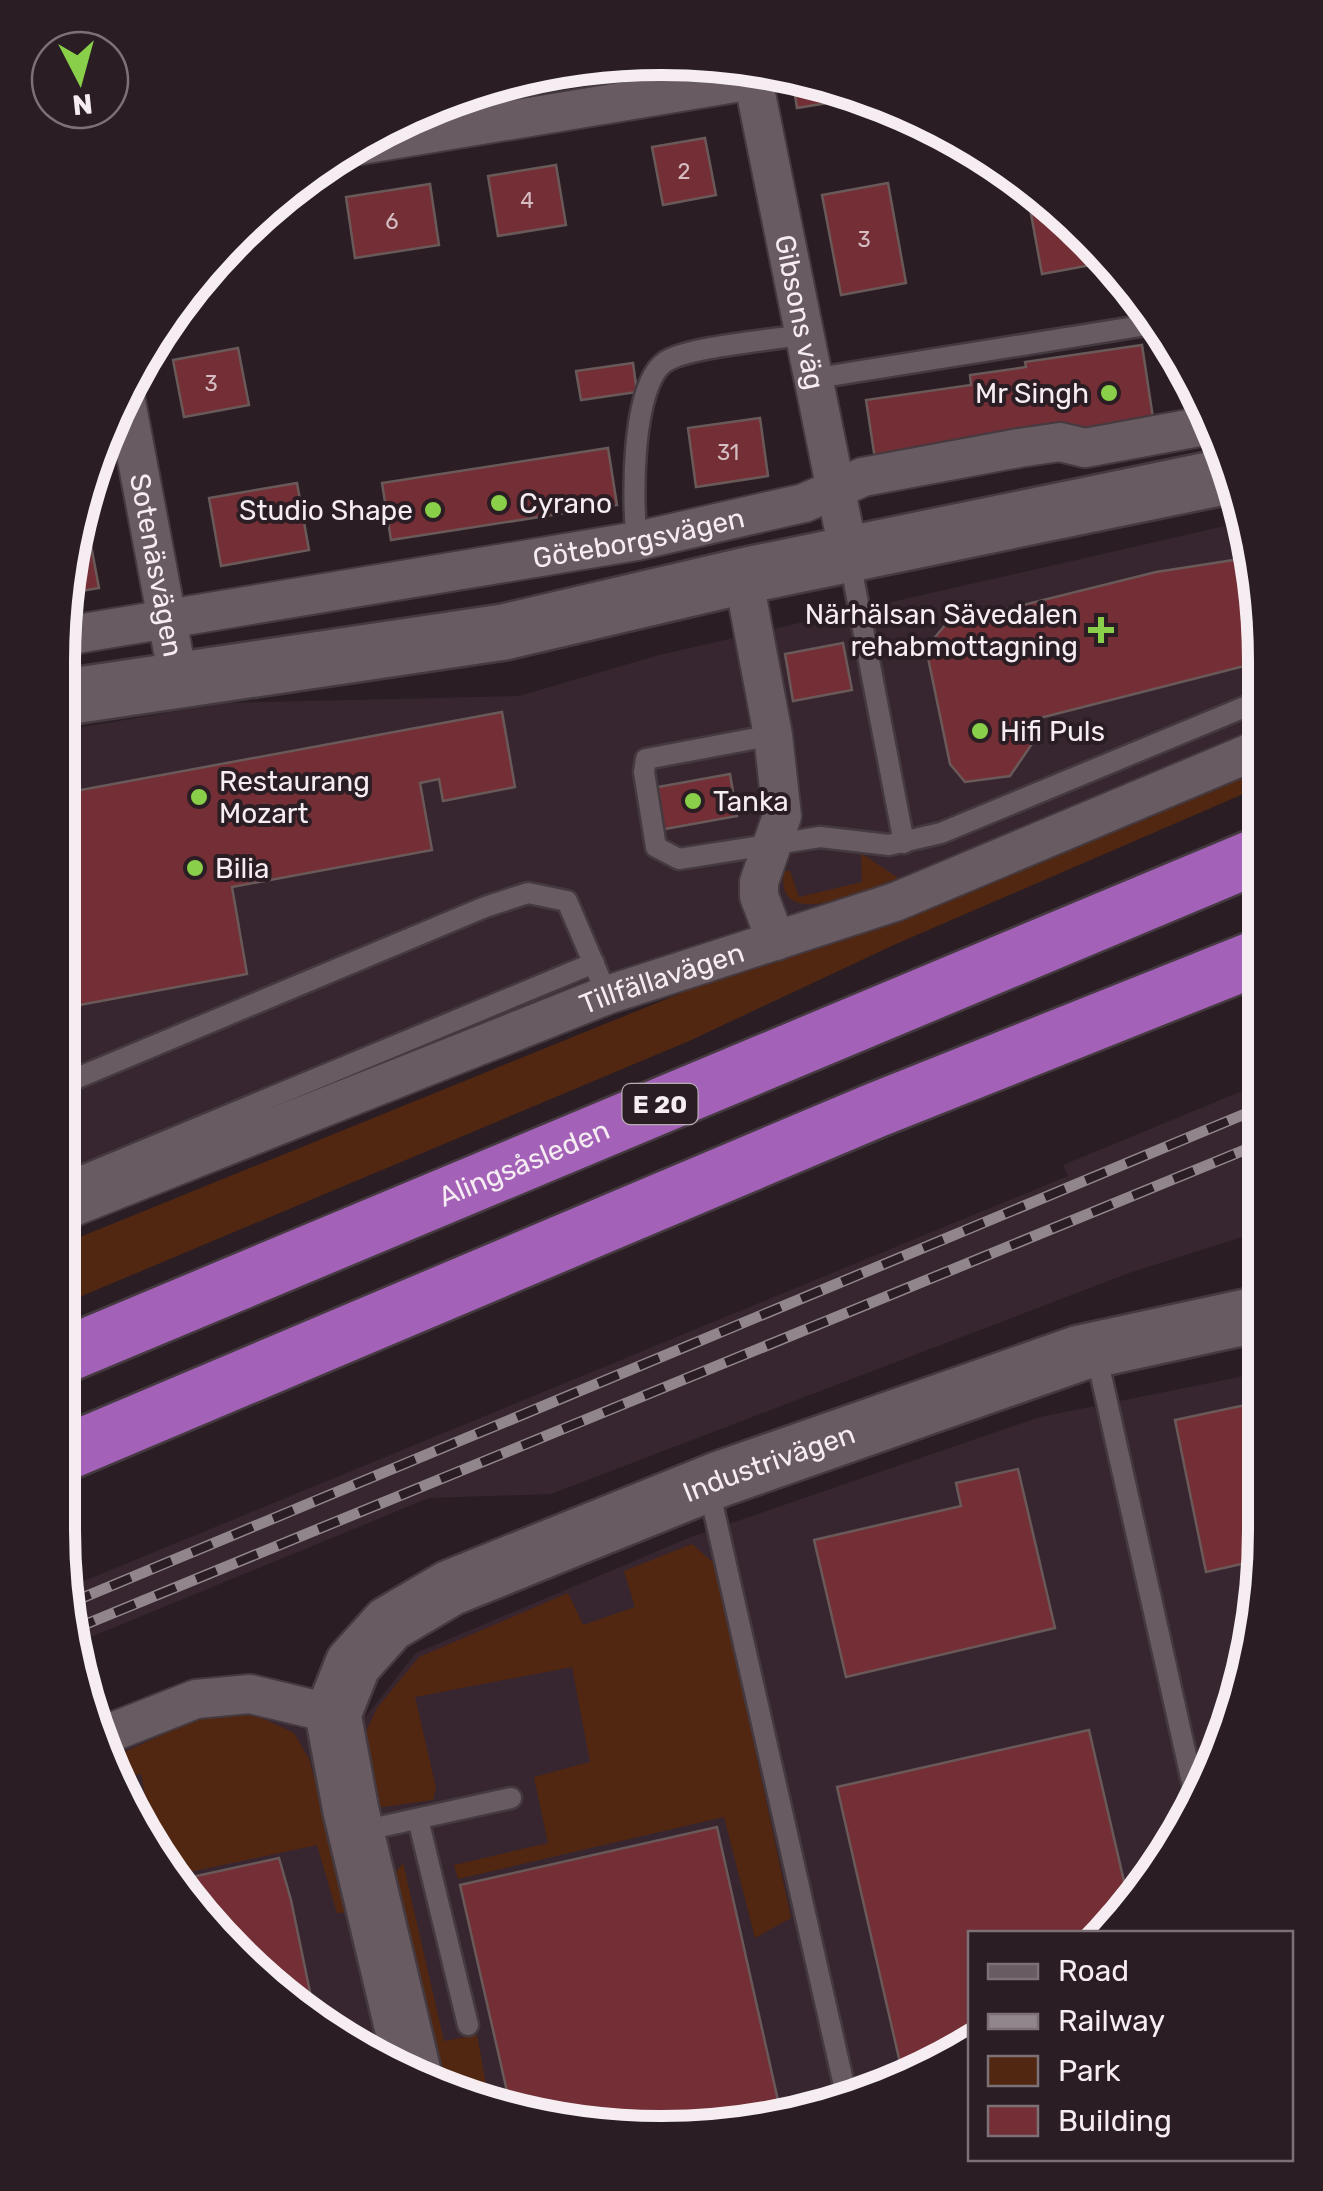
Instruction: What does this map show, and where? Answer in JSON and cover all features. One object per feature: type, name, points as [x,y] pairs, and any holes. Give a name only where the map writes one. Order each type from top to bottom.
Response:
[{"type":"highway","name":"Alingsåsleden","points":[[75,1351],[1248,859]]},
{"type":"highway","points":[[75,1449],[876,1110],[1248,960]]},
{"type":"street","points":[[398,137],[726,79]]},
{"type":"street","name":"Gibsons väg","points":[[754,82],[810,380],[849,554]]},
{"type":"street","name":"Sotenäsvägen","points":[[129,416],[178,678]]},
{"type":"street","name":"Göteborgsvägen","points":[[76,634],[637,541],[834,492],[862,477],[1018,448],[1060,442],[1085,448],[1208,449]]},
{"type":"street","name":"Göteborgsvägen","points":[[75,695],[504,632],[849,554],[1209,451]]},
{"type":"street","name":"Göteborgsvägen","points":[[743,576],[773,735],[782,816],[763,862],[759,896],[776,941]]},
{"type":"street","name":"Tillfällavägen","points":[[75,1207],[600,979],[776,941],[894,902],[1248,755]]},
{"type":"street","name":"Industrivägen","points":[[333,1714],[352,1664],[390,1624],[450,1588],[707,1484],[1096,1349],[1248,1316]]},
{"type":"street","points":[[112,1732],[196,1699],[250,1694],[333,1714],[356,1832],[410,2059]]},
{"type":"lane","points":[[810,380],[1142,326]]},
{"type":"lane","points":[[637,541],[633,510],[640,414],[656,370],[675,356],[801,335]]},
{"type":"lane","points":[[849,554],[904,844]]},
{"type":"lane","points":[[773,735],[655,754],[646,759],[644,772],[656,846],[665,855],[680,858],[820,836],[904,844],[941,833],[1248,706]]},
{"type":"lane","points":[[75,1079],[376,951],[528,894],[567,901],[600,979],[75,1180]]},
{"type":"lane","points":[[1096,1349],[1192,1780]]},
{"type":"lane","points":[[707,1484],[844,2087]]},
{"type":"lane","points":[[356,1832],[511,1798]]},
{"type":"lane","points":[[418,1819],[468,2025]]},
{"type":"shaded area","points":[[1232,525],[1247,623],[1248,738],[900,889],[75,1196],[75,728],[225,703],[519,696],[659,655]]},
{"type":"shaded area","points":[[1248,1089],[1248,1235],[1129,1273],[551,1494],[429,1498],[85,1639],[78,1584],[1068,1176],[1063,1165]]},
{"type":"shaded area","points":[[1248,1375],[1247,1568],[1228,1681],[1203,1754],[1169,1823],[1127,1887],[1088,1931],[968,1931],[968,2029],[921,2056],[850,2085],[738,2111],[623,2115],[510,2096],[402,2056],[304,1995],[221,1916],[196,1887],[154,1823],[118,1749],[196,1713],[252,1705],[297,1728],[367,1715],[416,1653],[691,1537],[1040,1417]]},
{"type":"green space","points":[[1248,771],[1248,792],[896,944],[689,1041],[75,1299],[75,1239],[696,987],[888,922]]},
{"type":"green space","points":[[861,853],[898,878],[848,897],[809,904],[794,901],[785,890],[784,871],[790,871],[799,897],[862,882]]},
{"type":"green space","points":[[692,1544],[716,1565],[791,1918],[755,1938],[724,1817],[458,1879],[454,1865],[548,1843],[534,1777],[590,1762],[572,1667],[415,1697],[436,1788],[433,1800],[382,1807],[371,1801],[365,1734],[377,1708],[419,1657],[568,1593],[583,1625],[635,1607],[624,1571]]},
{"type":"green space","points":[[245,1710],[294,1733],[309,1759],[352,1912],[337,1913],[317,1845],[186,1873],[149,1813],[141,1774],[129,1776],[120,1754],[197,1719]]},
{"type":"green space","points":[[403,1863],[444,2041],[477,2035],[487,2089],[440,2072],[392,1877]]},
{"type":"building","points":[[794,90],[836,102],[797,108]]},
{"type":"building","points":[[705,138],[716,195],[663,205],[652,147]]},
{"type":"building","points":[[556,165],[566,225],[498,236],[488,176]]},
{"type":"building","points":[[888,183],[906,283],[841,295],[822,195]]},
{"type":"building","points":[[430,184],[439,245],[355,258],[346,197]]},
{"type":"building","points":[[1029,205],[1092,265],[1042,274]]},
{"type":"building","points":[[1142,345],[1153,418],[875,459],[866,400],[971,385],[970,375],[1026,367],[1025,362]]},
{"type":"building","points":[[238,348],[249,405],[184,417],[173,360]]},
{"type":"building","points":[[633,363],[637,392],[581,400],[576,371]]},
{"type":"building","points":[[760,418],[768,476],[696,487],[688,428]]},
{"type":"building","points":[[608,448],[617,505],[391,540],[382,483]]},
{"type":"building","points":[[297,483],[309,550],[221,566],[209,498]]},
{"type":"building","points":[[88,540],[99,588],[79,591],[86,547]]},
{"type":"building","points":[[1239,559],[1248,665],[1032,720],[1034,741],[1010,776],[965,782],[950,764],[926,648],[946,624],[1156,572]]},
{"type":"building","points":[[843,643],[852,690],[793,701],[785,654]]},
{"type":"building","name":"Bilia","points":[[502,712],[515,787],[443,801],[439,779],[420,783],[432,850],[232,887],[247,974],[75,1006],[75,791]]},
{"type":"building","points":[[730,774],[737,816],[654,831],[647,789]]},
{"type":"building","points":[[1248,1404],[1247,1563],[1206,1572],[1175,1420]]},
{"type":"building","points":[[1018,1469],[1055,1628],[846,1677],[814,1540],[961,1506],[956,1483]]},
{"type":"building","points":[[1089,1730],[1126,1889],[1088,1931],[968,1931],[968,2029],[900,2065],[837,1787]]},
{"type":"building","points":[[717,1827],[779,2104],[700,2115],[623,2115],[508,2095],[460,1885]]},
{"type":"building","points":[[279,1858],[312,2000],[247,1944],[190,1878]]},
{"type":"railway","points":[[79,1599],[1248,1113]]},
{"type":"railway","points":[[83,1625],[1248,1149]]},
{"type":"place","name":"Mr Singh","points":[[1109,393]]},
{"type":"place","name":"Cyrano","points":[[499,503]]},
{"type":"place","name":"Studio Shape","points":[[433,510]]},
{"type":"place","name":"Närhälsan Sävedalen rehabmottagning","points":[[1101,630]]},
{"type":"place","name":"Hifi Puls","points":[[980,731]]},
{"type":"place","name":"Restaurang Mozart","points":[[199,797]]},
{"type":"place","name":"Tanka","points":[[693,801]]},
{"type":"place","name":"Bilia","points":[[195,868]]}]
